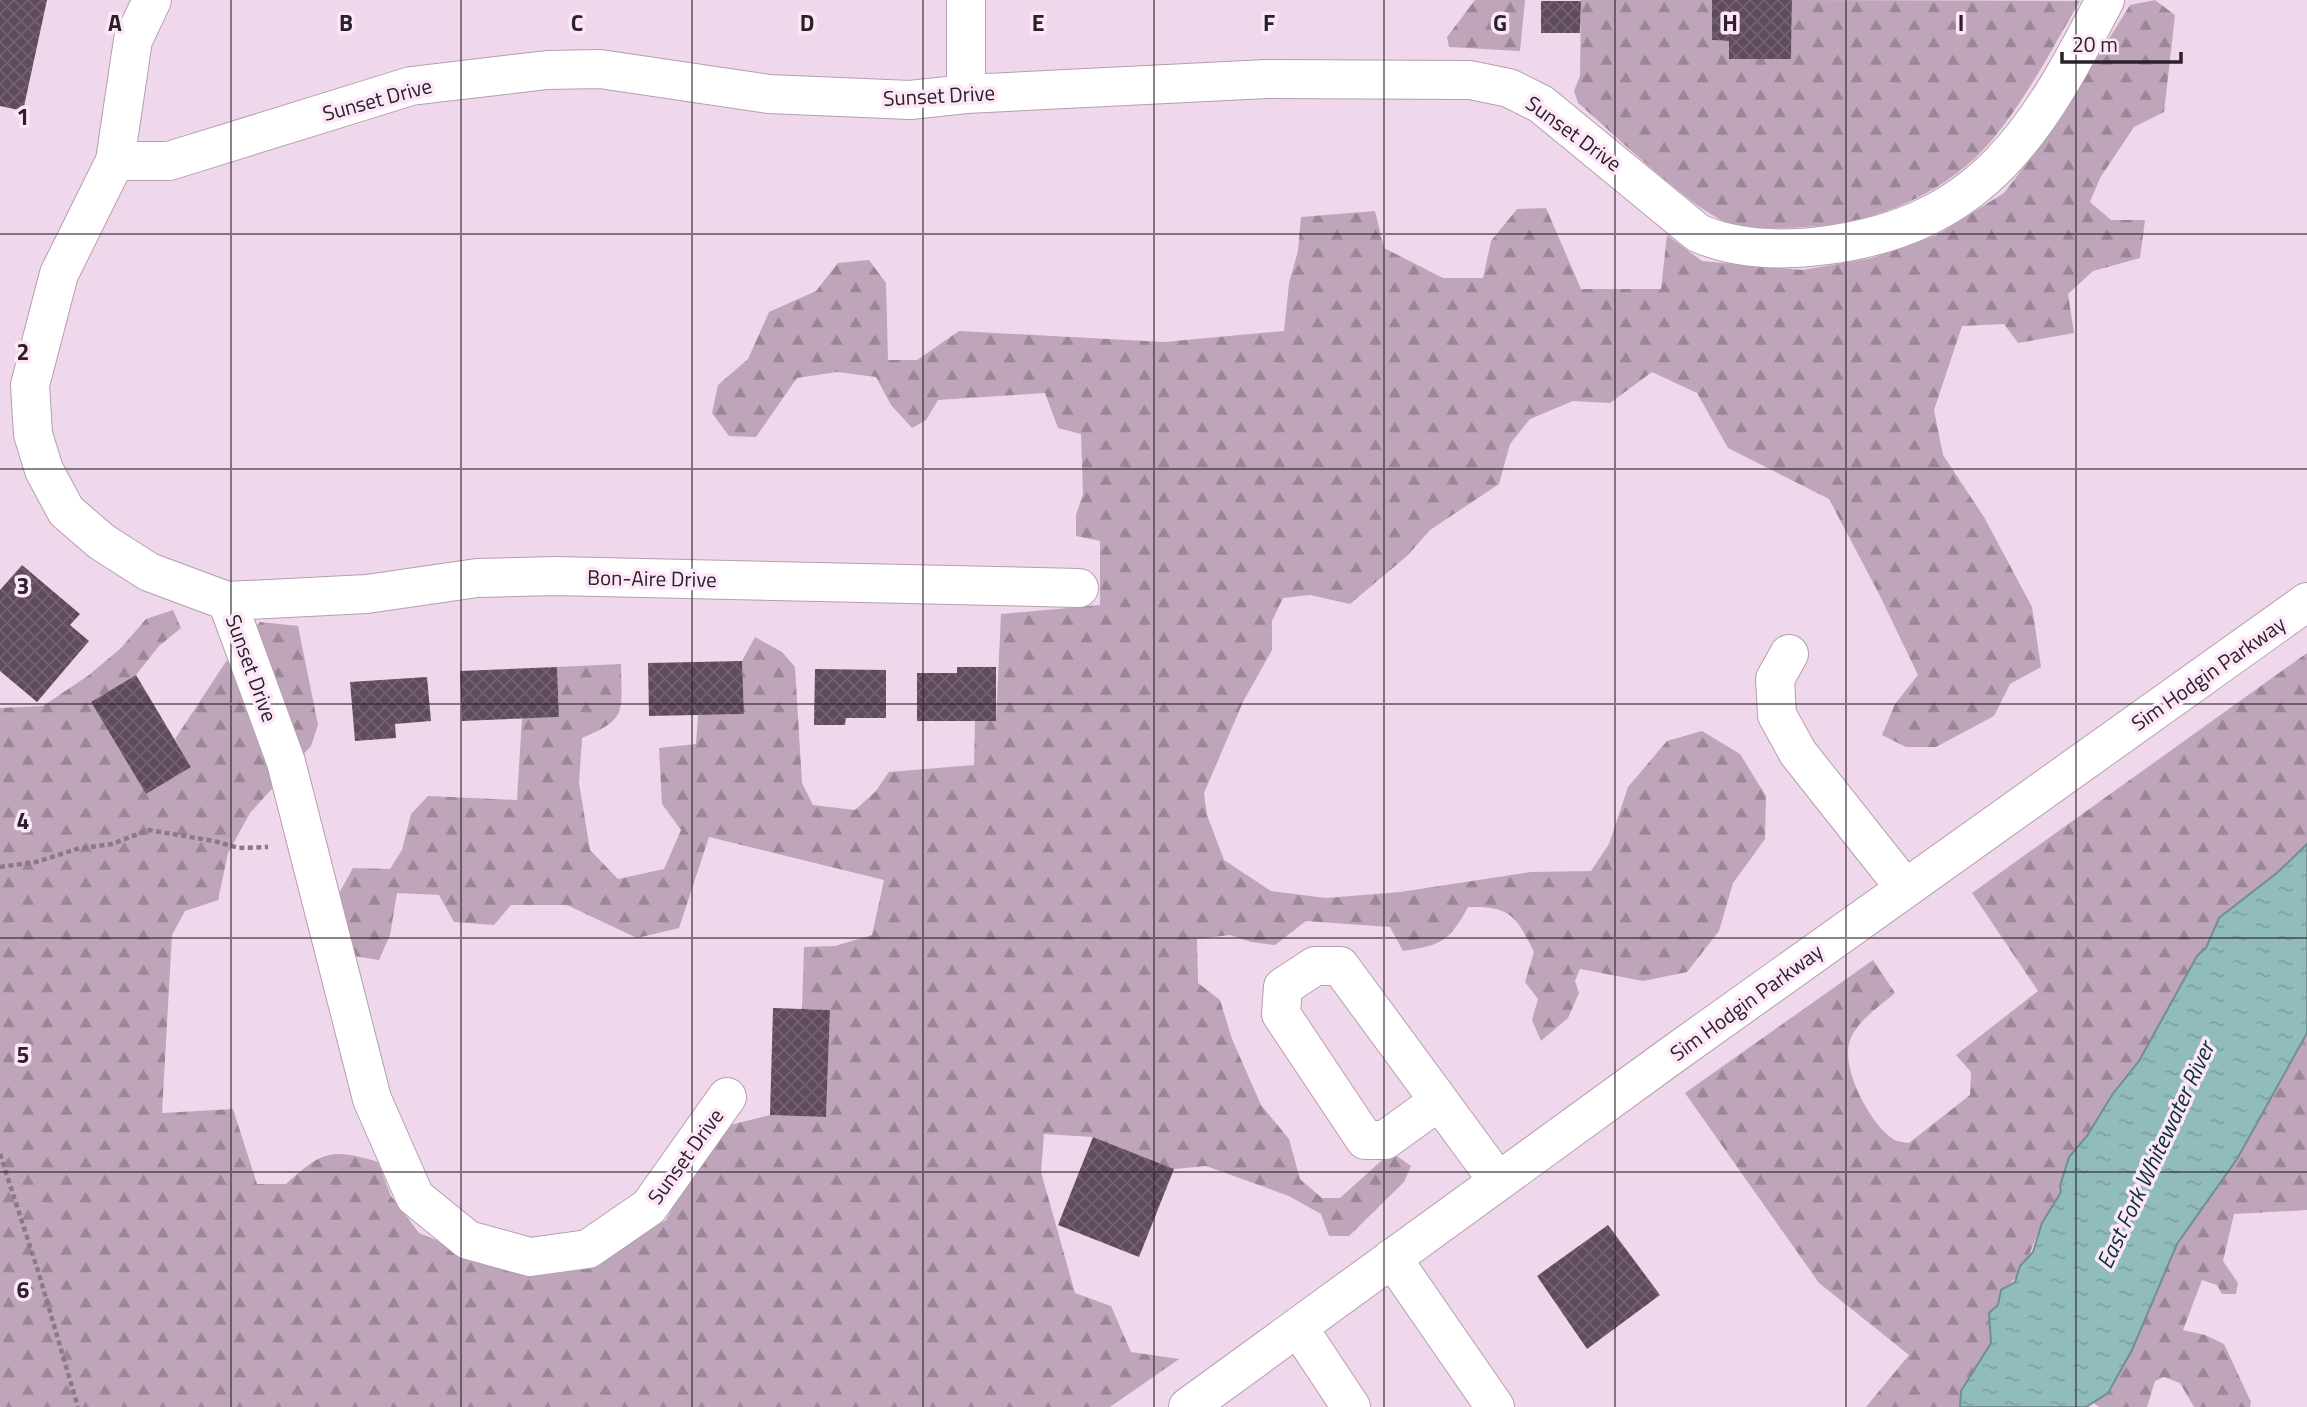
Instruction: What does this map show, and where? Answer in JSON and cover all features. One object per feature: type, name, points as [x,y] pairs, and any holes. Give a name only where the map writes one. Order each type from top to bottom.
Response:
[{"type":"street","points":[[115,162],[133,40],[152,0]]},
{"type":"street","points":[[966,0],[966,94]]},
{"type":"street","name":"Sunset Drive","points":[[727,1097],[649,1208],[588,1249],[530,1257],[468,1240],[415,1197],[372,1099],[286,762],[227,601],[149,572],[102,541],[66,511],[44,470],[33,434],[30,385],[59,274],[115,162],[169,161],[411,86],[547,70],[611,70],[769,94],[910,100],[966,94],[1267,79],[1470,80],[1509,88],[1541,104],[1698,233],[1742,248],[1812,247],[1856,241],[1912,223],[1959,198],[1988,177],[2029,133],[2066,75],[2105,0]]},
{"type":"street","name":"Bon-Aire Drive","points":[[227,601],[367,594],[477,578],[554,576],[1079,588]]},
{"type":"street","name":"Sim Hodgin Parkway","points":[[1188,1407],[1905,888],[2307,602]]},
{"type":"street","points":[[1789,653],[1775,678],[1777,715],[1798,753],[1905,888]]},
{"type":"street","points":[[1439,1101],[1385,1140],[1365,1140],[1281,1014],[1283,987],[1315,966],[1340,966],[1498,1181]]},
{"type":"street","points":[[1392,1258],[1495,1407]]},
{"type":"street","points":[[1298,1327],[1351,1407]]},
{"type":"path","points":[[0,867],[36,862],[77,849],[112,844],[149,830],[239,848],[259,849],[307,842]]},
{"type":"path","points":[[0,1154],[78,1407]]},
{"type":"green space","points":[[1475,0],[1525,0],[1520,51],[1449,47],[1447,37]]},
{"type":"green space","points":[[1581,0],[1712,0],[1712,40],[1729,41],[1729,59],[1791,59],[1792,0],[2080,1],[2004,125],[1957,174],[1896,208],[1851,221],[1805,227],[1749,228],[1715,217],[1675,188],[1578,103],[1574,91],[1580,76]]},
{"type":"green space","points":[[2155,0],[2175,15],[2164,112],[2134,127],[2100,178],[2090,202],[2111,220],[2145,220],[2140,258],[2093,271],[2068,294],[2074,333],[2018,343],[2004,324],[1962,326],[1934,410],[1943,455],[1984,517],[2032,607],[2041,667],[2010,684],[1994,716],[1936,747],[1906,747],[1882,735],[1895,704],[1918,675],[1829,499],[1728,448],[1697,393],[1652,372],[1610,403],[1573,401],[1530,419],[1510,444],[1499,484],[1430,530],[1407,556],[1350,604],[1310,595],[1283,598],[1272,621],[1272,650],[1243,702],[1204,793],[1207,815],[1224,860],[1271,891],[1326,898],[1400,892],[1531,872],[1591,871],[1609,844],[1628,787],[1667,741],[1702,731],[1740,754],[1766,796],[1765,839],[1733,883],[1719,931],[1687,972],[1643,981],[1580,969],[1575,981],[1579,993],[1568,1018],[1541,1041],[1532,1020],[1538,999],[1525,982],[1534,952],[1517,922],[1503,911],[1468,907],[1455,928],[1443,940],[1427,947],[1403,951],[1390,927],[1306,921],[1275,945],[1251,942],[1230,935],[1197,939],[1198,983],[1220,1000],[1232,1039],[1261,1105],[1289,1139],[1300,1179],[1322,1198],[1340,1198],[1391,1152],[1411,1166],[1404,1182],[1349,1236],[1329,1236],[1321,1214],[1289,1196],[1206,1166],[1174,1169],[1093,1137],[1044,1134],[1041,1172],[1075,1293],[1111,1306],[1131,1352],[1179,1359],[1110,1407],[0,1407],[0,708],[43,706],[89,675],[121,648],[146,619],[173,610],[181,628],[159,646],[136,675],[91,702],[146,794],[191,767],[175,739],[225,663],[260,622],[298,626],[318,725],[311,746],[250,813],[228,853],[218,900],[185,911],[172,935],[162,1113],[233,1109],[257,1184],[286,1184],[309,1165],[328,1155],[349,1155],[378,1162],[391,1196],[419,1233],[458,1249],[638,1236],[666,1220],[695,1163],[730,1125],[770,1115],[826,1117],[830,1010],[802,1009],[804,947],[835,946],[872,935],[884,880],[709,837],[679,928],[637,938],[567,905],[511,905],[494,925],[454,922],[439,895],[397,893],[390,935],[379,960],[354,956],[337,897],[353,868],[390,869],[402,850],[411,814],[428,796],[517,800],[522,718],[559,717],[557,667],[621,664],[622,693],[619,712],[608,725],[582,738],[579,783],[590,850],[618,879],[664,869],[681,830],[662,804],[659,748],[696,744],[698,715],[744,714],[742,661],[755,637],[782,652],[795,667],[802,783],[813,805],[855,810],[875,792],[889,772],[974,765],[975,721],[996,720],[1001,614],[1100,605],[1100,541],[1076,536],[1076,515],[1083,494],[1081,434],[1058,428],[1045,393],[938,400],[926,420],[912,428],[891,405],[876,377],[837,372],[797,378],[756,437],[729,436],[712,413],[718,385],[748,359],[769,312],[816,291],[838,263],[869,260],[886,283],[888,360],[917,360],[959,331],[1164,342],[1284,331],[1289,283],[1298,251],[1301,217],[1375,211],[1384,248],[1443,278],[1483,278],[1491,241],[1517,209],[1546,208],[1581,289],[1661,289],[1667,235],[1702,261],[1803,270],[1872,258],[1937,235],[2004,193],[2052,130],[2130,5]]},
{"type":"green space","points":[[2307,653],[2307,844],[2278,872],[2219,918],[2205,949],[2197,956],[2139,1061],[2112,1095],[2087,1136],[2069,1157],[2060,1186],[2061,1192],[2027,1259],[2017,1276],[2001,1290],[1998,1306],[1989,1313],[1991,1343],[1961,1391],[1960,1407],[1866,1407],[1909,1355],[1819,1283],[1685,1093],[1873,960],[1895,993],[1853,1033],[1848,1052],[1849,1065],[1859,1094],[1875,1121],[1893,1139],[1909,1143],[1970,1095],[1971,1072],[1956,1055],[2038,991],[1972,893]]},
{"type":"green space","points":[[2307,1033],[2307,1210],[2234,1214],[2223,1261],[2238,1283],[2236,1294],[2222,1294],[2217,1285],[2202,1280],[2183,1330],[2205,1335],[2224,1344],[2251,1402],[2250,1407],[2194,1407],[2180,1383],[2164,1377],[2155,1381],[2147,1407],[2099,1407],[2091,1401],[2109,1393],[2132,1350],[2177,1244],[2237,1159]]},
{"type":"water","name":"East Fork Whitewater River","points":[[2307,844],[2307,1033],[2237,1159],[2177,1244],[2132,1350],[2108,1393],[2086,1407],[1960,1407],[1961,1391],[1991,1343],[1989,1313],[1998,1305],[2001,1290],[2015,1282],[2020,1266],[2033,1252],[2042,1223],[2061,1192],[2060,1186],[2069,1157],[2087,1136],[2112,1095],[2139,1061],[2197,956],[2206,948],[2219,918],[2278,872]]},
{"type":"building","points":[[0,0],[47,0],[23,111],[0,106]]},
{"type":"building","points":[[1712,0],[1792,0],[1791,59],[1729,59],[1729,41],[1712,40]]},
{"type":"building","points":[[1541,1],[1581,1],[1580,33],[1541,33]]},
{"type":"building","points":[[22,565],[80,614],[70,625],[89,641],[37,702],[0,671],[0,590]]},
{"type":"building","points":[[742,661],[744,714],[649,716],[648,663]]},
{"type":"building","points":[[557,667],[559,717],[462,721],[460,671]]},
{"type":"building","points":[[957,667],[996,667],[996,721],[917,721],[917,673],[957,673]]},
{"type":"building","points":[[815,669],[886,670],[886,718],[846,718],[845,725],[814,725]]},
{"type":"building","points":[[136,675],[191,767],[146,794],[91,702]]},
{"type":"building","points":[[427,677],[431,721],[395,724],[396,738],[355,741],[350,682]]},
{"type":"building","points":[[773,1008],[830,1010],[826,1117],[770,1115]]},
{"type":"building","points":[[1093,1137],[1174,1169],[1139,1257],[1058,1225]]},
{"type":"building","points":[[1608,1225],[1660,1295],[1587,1349],[1537,1276]]}]
